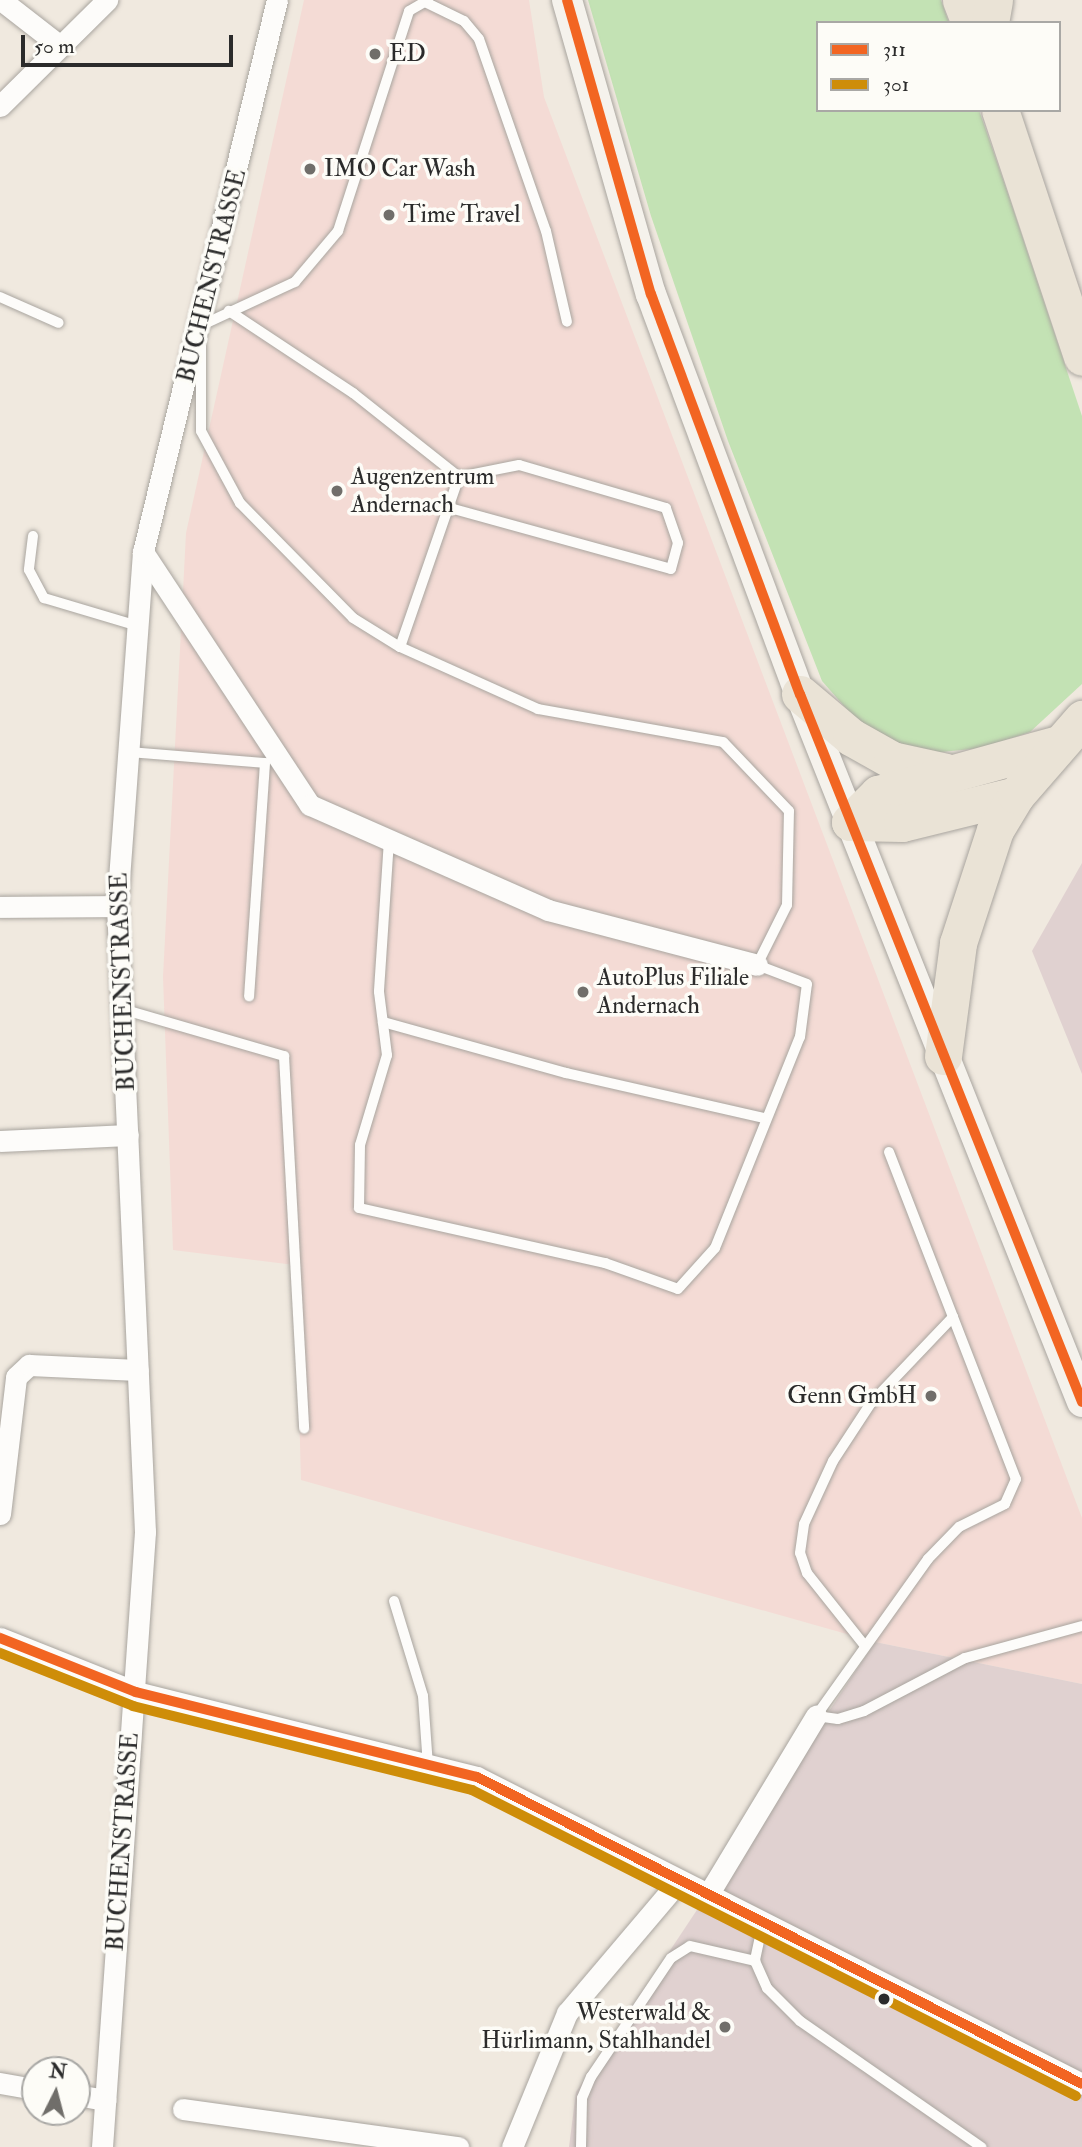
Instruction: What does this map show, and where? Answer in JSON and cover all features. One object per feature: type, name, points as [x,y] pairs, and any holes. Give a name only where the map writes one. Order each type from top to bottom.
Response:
[{"type":"highway","points":[[961,0],[969,21]]},
{"type":"highway","points":[[990,21],[994,0]]},
{"type":"highway","points":[[1001,112],[1082,357]]},
{"type":"highway","points":[[800,694],[851,737],[892,760],[950,773]]},
{"type":"highway","points":[[850,822],[878,794],[950,773],[1070,732]]},
{"type":"highway","points":[[943,1056],[969,905],[995,830],[1016,794],[1070,732]]},
{"type":"highway","points":[[850,822],[902,823],[1016,794]]},
{"type":"main road","points":[[567,0],[651,294],[800,694],[1082,1402]]},
{"type":"street","points":[[1,0],[60,46]]},
{"type":"street","points":[[0,106],[107,0]]},
{"type":"street","name":"BUCHENSTRASSE","points":[[102,2147],[145,1532],[117,906],[144,552],[277,0]]},
{"type":"street","points":[[144,552],[310,805],[548,910],[757,965]]},
{"type":"street","points":[[0,907],[117,906]]},
{"type":"street","points":[[0,1141],[128,1135]]},
{"type":"street","points":[[0,1514],[16,1377],[29,1365],[138,1370]]},
{"type":"street","points":[[0,1638],[135,1692],[477,1777],[762,1927],[1082,2084]]},
{"type":"street","points":[[706,1898],[816,1716]]},
{"type":"street","points":[[512,2147],[567,2013],[678,1882]]},
{"type":"street","points":[[0,2084],[21,2087]]},
{"type":"street","points":[[91,2097],[106,2100]]},
{"type":"street","points":[[184,2109],[458,2147]]},
{"type":"lane","points":[[389,840],[383,1022],[387,1055],[360,1145],[359,1209],[605,1263],[678,1289],[715,1248],[764,1118],[800,1037],[807,984],[757,965],[787,905],[789,811],[723,743],[538,709],[400,647],[353,618],[240,503],[201,431],[200,323],[295,282],[338,231],[409,11],[427,2],[464,21],[480,39],[545,231],[567,322]]},
{"type":"lane","points":[[0,297],[59,323]]},
{"type":"lane","points":[[229,311],[353,393],[459,477],[519,465],[666,508],[678,543],[671,569],[450,508]]},
{"type":"lane","points":[[400,647],[459,477]]},
{"type":"lane","points":[[33,536],[29,570],[44,598],[138,626]]},
{"type":"lane","points":[[128,752],[265,763],[249,996]]},
{"type":"lane","points":[[122,1009],[284,1056],[304,1428]]},
{"type":"lane","points":[[383,1022],[566,1073],[764,1118]]},
{"type":"lane","points":[[889,1152],[1016,1479],[1013,1493],[959,1527],[864,1646],[816,1716],[838,1719],[965,1658],[1082,1626]]},
{"type":"lane","points":[[864,1646],[807,1573],[800,1553],[804,1524],[833,1461],[871,1403],[953,1317]]},
{"type":"lane","points":[[394,1601],[423,1696],[428,1765]]},
{"type":"lane","points":[[762,1927],[755,1961],[767,1989],[800,2021],[981,2147]]},
{"type":"lane","points":[[581,2147],[582,2098],[591,2077],[671,1958],[690,1946],[755,1961]]},
{"type":"shaded area","points":[[304,0],[529,0],[544,97],[1082,1518],[1082,1684],[875,1642],[301,1480],[295,1265],[173,1250],[163,977],[186,533]]},
{"type":"shaded area","points":[[1082,863],[1082,1074],[1032,951]]},
{"type":"shaded area","points":[[875,1642],[1082,1684],[1082,2147],[569,2147],[576,2092]]},
{"type":"green space","points":[[588,0],[941,0],[948,21],[816,21],[816,112],[980,112],[1008,194],[1082,416],[1082,684],[1030,732],[982,748],[931,753],[891,744],[858,722],[822,681],[728,441],[651,216]]},
{"type":"transit line","name":"311","points":[[567,0],[651,294],[800,694],[1082,1402]]},
{"type":"transit line","name":"311","points":[[0,1638],[136,1692],[477,1777],[1082,2084]]},
{"type":"transit line","name":"301","points":[[0,1653],[133,1706],[472,1790],[1076,2096]]},
{"type":"place","name":"ED","points":[[375,54]]},
{"type":"place","name":"IMO Car Wash","points":[[310,169]]},
{"type":"place","name":"Time Travel","points":[[389,215]]},
{"type":"place","name":"Augenzentrum Andernach","points":[[337,491]]},
{"type":"place","name":"AutoPlus Filiale Andernach","points":[[583,992]]},
{"type":"place","name":"Genn GmbH","points":[[931,1396]]},
{"type":"place","name":"Westerwald & Hürlimann, Stahlhandel","points":[[725,2027]]}]
